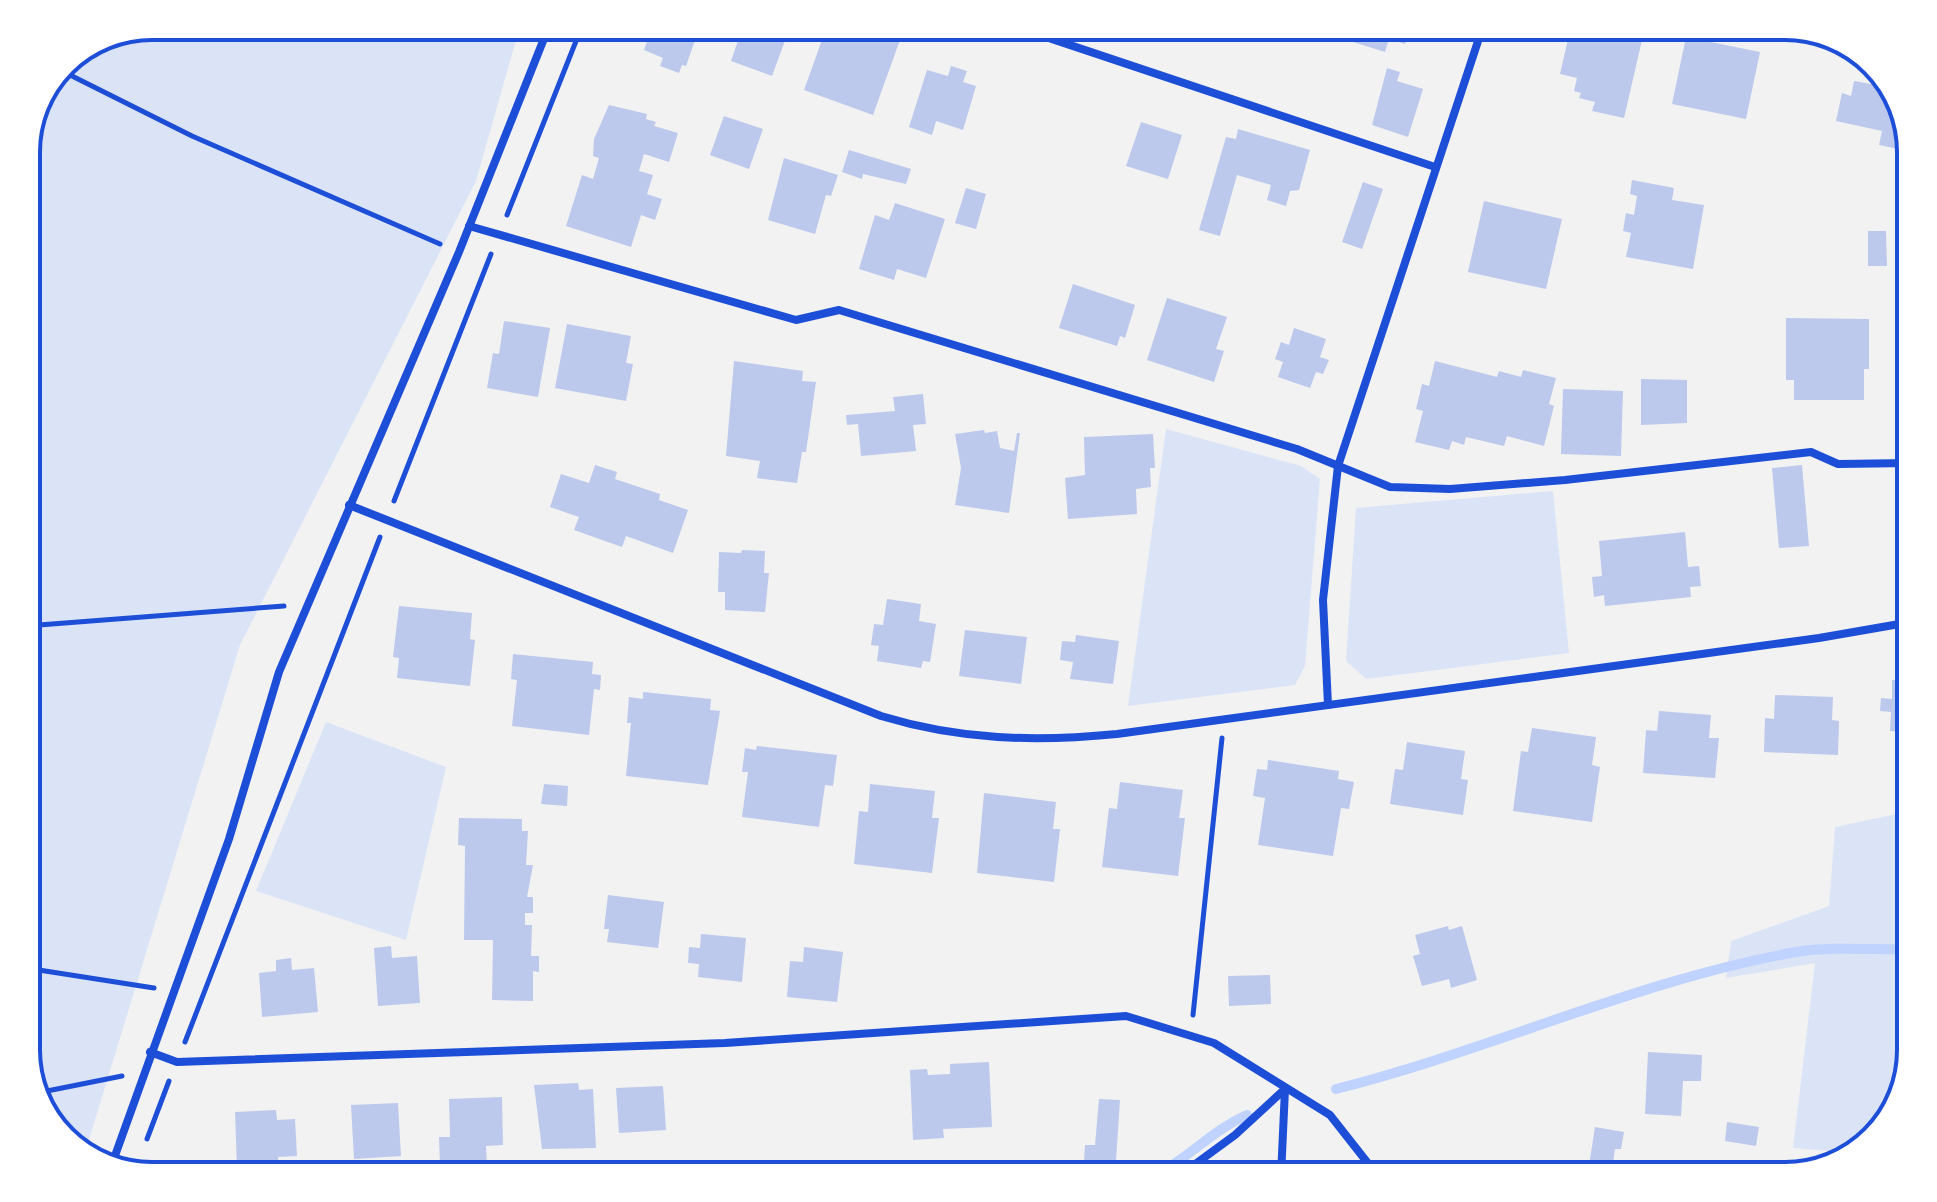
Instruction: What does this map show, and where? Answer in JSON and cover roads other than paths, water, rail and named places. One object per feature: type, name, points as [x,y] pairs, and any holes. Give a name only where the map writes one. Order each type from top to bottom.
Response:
[{"type":"street","points":[[115,1155],[229,839],[279,672],[459,252],[543,40]]},
{"type":"street","points":[[1055,40],[1435,167]]},
{"type":"street","points":[[1328,705],[1323,600],[1338,466],[1478,40]]},
{"type":"street","points":[[469,226],[796,320],[839,310],[1281,444],[1390,487],[1450,489],[1565,480],[1811,452],[1838,464],[1897,463]]},
{"type":"street","points":[[349,505],[881,716],[925,729],[979,738],[1055,740],[1221,721],[1897,624]]},
{"type":"street","points":[[150,1052],[177,1062],[725,1043],[1126,1016],[1214,1043],[1330,1115],[1367,1162]]},
{"type":"street","points":[[1198,1162],[1235,1135],[1285,1089]]},
{"type":"street","points":[[1282,1162],[1285,1089]]},
{"type":"waterway","points":[[1336,1089],[1451,1055],[1622,997],[1737,964],[1810,950],[1897,949]]},
{"type":"waterway","points":[[1177,1162],[1223,1128],[1247,1115]]}]
